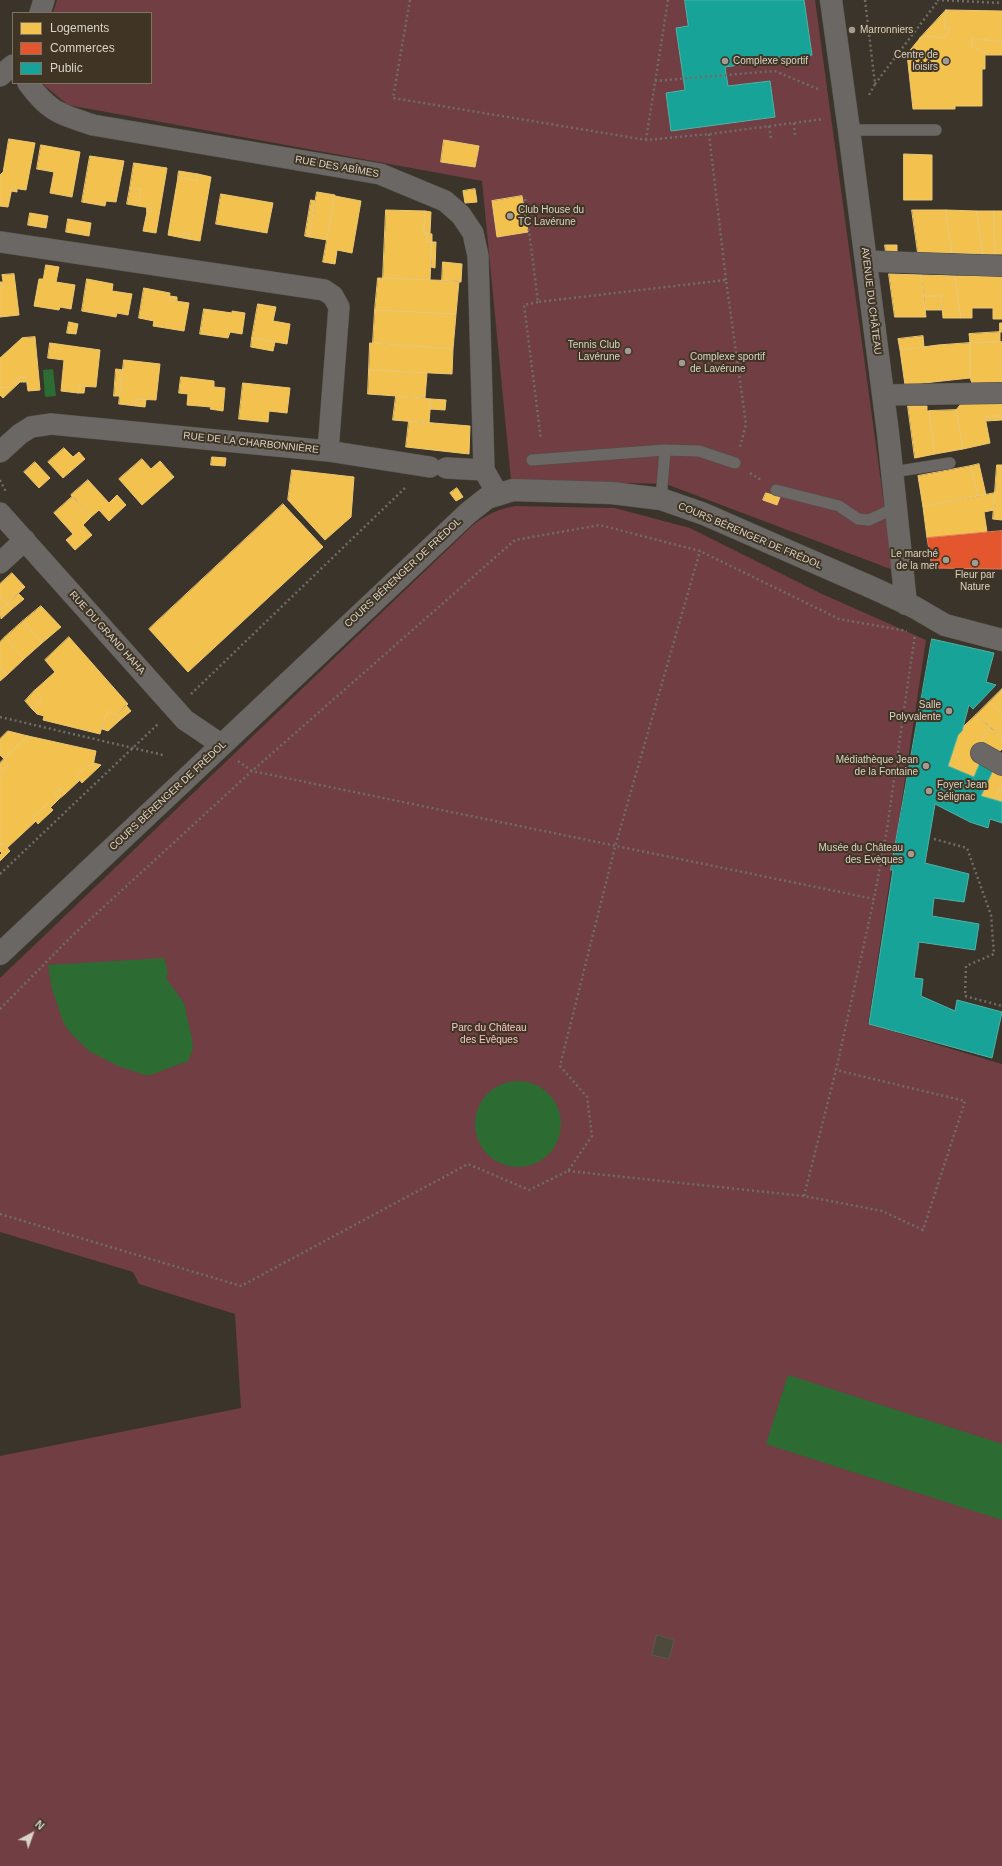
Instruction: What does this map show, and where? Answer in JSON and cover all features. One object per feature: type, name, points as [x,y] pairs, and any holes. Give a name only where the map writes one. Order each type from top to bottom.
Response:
[{"type":"street","points":[[40,12],[44,0]]},
{"type":"street","name":"AVENUE DU CHÂTEAU","points":[[831,0],[842,87],[850,130],[893,472],[906,604]]},
{"type":"street","points":[[0,76],[12,66]]},
{"type":"street","name":"RUE DES ABÎMES","points":[[29,84],[40,99],[59,114],[93,125],[380,174],[445,201],[462,215],[473,233],[478,256],[484,470],[498,495]]},
{"type":"street","name":"RUE DE LA CHARBONNIÈRE","points":[[0,242],[324,290],[334,296],[339,307],[328,451],[51,424],[30,427],[0,452]]},
{"type":"street","points":[[866,261],[1002,266]]},
{"type":"street","points":[[883,395],[1002,393]]},
{"type":"street","points":[[328,451],[438,467],[484,470]]},
{"type":"street","name":"COURS BÉRENGER DE FRÉDOL","points":[[0,954],[468,513],[487,498],[513,490],[612,493],[661,499],[704,514],[906,604],[954,628],[1002,640]]},
{"type":"street","name":"RUE DU GRAND HAHA","points":[[0,513],[185,720],[222,745]]},
{"type":"street","points":[[0,564],[25,540]]},
{"type":"street","points":[[981,753],[1002,764]]},
{"type":"lane","points":[[850,130],[936,130]]},
{"type":"lane","points":[[661,499],[665,450]]},
{"type":"lane","points":[[532,460],[665,450],[699,451],[735,463]]},
{"type":"lane","points":[[893,472],[950,463]]},
{"type":"lane","points":[[776,490],[839,506],[858,519],[869,520],[897,507]]},
{"type":"path","points":[[410,0],[393,98],[646,140],[709,134],[824,119],[823,112]]},
{"type":"path","points":[[646,140],[668,0]]},
{"type":"path","points":[[865,0],[875,84]]},
{"type":"path","points":[[868,97],[875,84],[938,1],[1002,2]]},
{"type":"path","points":[[655,81],[775,71],[820,90],[842,87]]},
{"type":"path","points":[[820,90],[821,97]]},
{"type":"path","points":[[794,123],[795,135]]},
{"type":"path","points":[[769,126],[771,138]]},
{"type":"path","points":[[709,134],[726,280],[746,424],[735,463],[776,490]]},
{"type":"path","points":[[525,199],[538,302]]},
{"type":"path","points":[[541,439],[524,305],[538,302],[726,280]]},
{"type":"path","points":[[0,874],[175,709],[408,485]]},
{"type":"path","points":[[0,1009],[72,936],[252,771],[515,540],[600,526],[700,551],[839,619],[915,633],[887,829],[874,899],[836,1070],[804,1196]]},
{"type":"path","points":[[0,1214],[241,1286],[468,1164],[529,1190],[568,1171],[592,1136],[587,1097],[560,1066],[615,847],[700,551]]},
{"type":"path","points":[[0,717],[163,755]]},
{"type":"path","points":[[252,771],[615,847],[874,899]]},
{"type":"path","points":[[934,840],[967,848],[991,915],[994,954],[966,966],[966,996],[1002,1006]]},
{"type":"path","points":[[568,1171],[804,1196],[882,1211],[923,1230],[965,1101],[836,1070]]},
{"type":"green space","name":"Complexe sportif de Lavérune","points":[[57,0],[815,0],[893,570],[666,484],[511,480],[482,181],[68,105],[44,84],[152,84],[152,12],[53,12]]},
{"type":"green space","name":"Parc du Château des Evêques","points":[[515,506],[615,508],[690,528],[822,594],[926,640],[868,1024],[1002,1064],[1002,1866],[0,1866],[0,1456],[241,1408],[235,1314],[139,1284],[133,1272],[0,1232],[0,978],[472,526],[492,513]]},
{"type":"shaded area","points":[[53,369],[56,396],[45,397],[43,370]]},
{"type":"shaded area","points":[[164,958],[168,972],[166,978],[184,1003],[193,1049],[188,1061],[150,1075],[145,1075],[118,1066],[89,1051],[64,1024],[52,989],[48,965]]},
{"type":"shaded area","points":[[510,1081],[526,1081],[535,1084],[549,1093],[558,1107],[561,1116],[561,1132],[558,1141],[549,1155],[535,1164],[526,1167],[510,1167],[494,1160],[487,1155],[482,1148],[475,1132],[475,1116],[482,1100],[487,1093],[494,1088]]},
{"type":"shaded area","points":[[788,1375],[1002,1444],[1002,1520],[766,1444]]},
{"type":"building: Logements","points":[[946,10],[945,28],[951,29],[944,38],[930,36],[920,38]]},
{"type":"building: Logements","name":"Centre de loisirs","points":[[946,10],[1002,11],[1002,42],[972,38],[972,47],[985,52],[985,69],[982,69],[982,106],[955,106],[955,109],[913,109],[907,54],[920,38],[930,36],[944,38],[951,29],[945,28]]},
{"type":"building: Logements","points":[[972,38],[1002,42],[1002,55],[984,55],[985,52],[972,47]]},
{"type":"building: Logements","points":[[9,139],[35,143],[26,190],[12,188],[8,207],[0,206],[0,175],[3,172]]},
{"type":"building: Logements","points":[[444,140],[479,146],[475,167],[441,162]]},
{"type":"building: Logements","points":[[41,145],[80,152],[72,197],[50,193],[54,172],[37,169]]},
{"type":"building: Logements","points":[[904,154],[932,155],[932,200],[904,200]]},
{"type":"building: Logements","points":[[90,156],[124,161],[116,202],[106,201],[105,206],[82,202]]},
{"type":"building: Logements","points":[[134,163],[167,168],[156,233],[143,231],[147,212],[151,212],[151,208],[138,206],[141,189],[130,188]]},
{"type":"building: Logements","points":[[179,171],[198,174],[197,181],[178,177]]},
{"type":"building: Logements","points":[[198,174],[211,177],[200,241],[188,239],[189,233],[184,233],[183,238],[168,235],[178,177],[197,181]]},
{"type":"building: Logements","points":[[12,188],[17,188],[17,192],[11,191]]},
{"type":"building: Logements","points":[[130,188],[141,189],[138,206],[127,204]]},
{"type":"building: Logements","points":[[475,189],[477,202],[465,203],[463,191]]},
{"type":"building: Logements","points":[[317,192],[335,195],[327,240],[309,237]]},
{"type":"building: Logements","points":[[221,194],[273,203],[267,233],[216,224]]},
{"type":"building: Logements","points":[[335,196],[361,201],[352,253],[337,250],[335,264],[323,262]]},
{"type":"building: Logements","name":"Club House du TC Lavérune","points":[[522,196],[528,232],[497,237],[492,201]]},
{"type":"building: Logements","points":[[311,200],[315,201],[309,237],[305,236]]},
{"type":"building: Logements","points":[[147,208],[151,208],[151,212],[147,212]]},
{"type":"building: Logements","points":[[386,210],[425,211],[424,233],[427,233],[427,242],[432,242],[430,280],[383,278]]},
{"type":"building: Logements","points":[[912,210],[946,210],[952,253],[918,253]]},
{"type":"building: Logements","points":[[946,210],[977,211],[983,254],[952,253]]},
{"type":"building: Logements","points":[[425,211],[431,212],[430,233],[424,233]]},
{"type":"building: Logements","points":[[977,211],[994,211],[995,254],[983,254]]},
{"type":"building: Logements","points":[[994,211],[1002,211],[1002,254],[995,254]]},
{"type":"building: Logements","points":[[30,213],[48,216],[46,228],[28,225]]},
{"type":"building: Logements","points":[[68,219],[91,223],[89,236],[66,232]]},
{"type":"building: Logements","points":[[184,233],[189,233],[188,239],[183,238]]},
{"type":"building: Logements","points":[[427,233],[432,234],[432,242],[427,242]]},
{"type":"building: Logements","points":[[432,242],[436,242],[435,268],[431,267]]},
{"type":"building: Logements","points":[[885,245],[897,245],[897,252],[886,252]]},
{"type":"building: Logements","points":[[443,262],[462,264],[461,282],[442,281]]},
{"type":"building: Logements","points":[[46,265],[59,267],[56,282],[75,285],[71,309],[60,307],[59,310],[34,306],[39,279],[43,279]]},
{"type":"building: Logements","points":[[14,274],[19,315],[0,317],[0,288],[4,287],[2,275]]},
{"type":"building: Logements","points":[[889,274],[921,275],[926,317],[895,317]]},
{"type":"building: Logements","points":[[921,275],[955,276],[961,318],[943,318],[941,296],[924,296]]},
{"type":"building: Logements","points":[[955,276],[1002,276],[1002,319],[993,319],[993,308],[972,308],[972,318],[961,318]]},
{"type":"building: Logements","points":[[378,278],[459,281],[456,314],[375,310]]},
{"type":"building: Logements","points":[[87,279],[113,284],[112,291],[132,294],[128,315],[117,313],[116,317],[82,311]]},
{"type":"building: Logements","points":[[0,282],[3,282],[4,287],[0,288]]},
{"type":"building: Logements","points":[[144,288],[170,293],[169,300],[189,303],[184,331],[153,326],[154,321],[139,318]]},
{"type":"building: Logements","points":[[170,296],[177,297],[177,301],[169,300]]},
{"type":"building: Logements","points":[[924,296],[941,296],[942,310],[925,310]]},
{"type":"building: Logements","points":[[258,304],[276,307],[273,321],[290,324],[287,344],[252,338]]},
{"type":"building: Logements","points":[[204,309],[232,313],[232,311],[245,313],[242,334],[230,332],[228,338],[200,334]]},
{"type":"building: Logements","points":[[375,310],[456,314],[453,349],[373,343]]},
{"type":"building: Logements","points":[[69,322],[78,324],[76,334],[67,333]]},
{"type":"building: Logements","points":[[1000,323],[1002,323],[1002,332],[1000,332]]},
{"type":"building: Logements","points":[[1000,332],[1000,342],[970,343],[969,334]]},
{"type":"building: Logements","points":[[923,336],[924,347],[900,350],[898,339]]},
{"type":"building: Logements","points":[[35,337],[40,390],[28,391],[26,377],[19,378],[8,388],[0,387],[0,358],[22,338]]},
{"type":"building: Logements","points":[[252,338],[275,342],[273,351],[251,347]]},
{"type":"building: Logements","points":[[1002,342],[1002,388],[974,388],[970,378],[970,343]]},
{"type":"building: Logements","points":[[50,343],[100,350],[96,387],[79,386],[78,393],[61,391],[64,360],[48,358]]},
{"type":"building: Logements","points":[[370,343],[453,349],[452,374],[369,370]]},
{"type":"building: Logements","points":[[970,343],[970,378],[905,385],[900,350]]},
{"type":"building: Logements","points":[[124,360],[160,364],[156,400],[136,399],[136,406],[119,404]]},
{"type":"building: Logements","points":[[116,369],[123,370],[120,396],[114,396]]},
{"type":"building: Logements","points":[[369,370],[427,373],[425,398],[368,394]]},
{"type":"building: Logements","points":[[26,377],[26,382],[20,382],[3,398],[0,395],[0,387],[8,388],[19,378]]},
{"type":"building: Logements","points":[[181,377],[214,381],[214,387],[225,388],[223,411],[210,409],[211,407],[187,405],[188,394],[179,393]]},
{"type":"building: Logements","points":[[243,383],[290,388],[287,413],[269,411],[268,422],[239,419]]},
{"type":"building: Logements","points":[[79,386],[85,386],[84,393],[78,393]]},
{"type":"building: Logements","points":[[396,396],[431,399],[429,423],[393,420]]},
{"type":"building: Logements","points":[[136,399],[146,400],[145,407],[136,406]]},
{"type":"building: Logements","points":[[431,399],[446,400],[445,410],[430,409]]},
{"type":"building: Logements","points":[[1002,399],[1002,416],[985,417],[990,443],[963,449],[956,410],[964,400]]},
{"type":"building: Logements","points":[[908,406],[927,406],[935,454],[915,458]]},
{"type":"building: Logements","points":[[956,410],[963,449],[935,454],[929,411]]},
{"type":"building: Logements","points":[[1002,416],[1002,420],[986,421],[985,417]]},
{"type":"building: Logements","points":[[409,421],[470,426],[469,454],[406,447]]},
{"type":"building: Logements","points":[[64,448],[73,457],[79,452],[85,459],[63,478],[48,462]]},
{"type":"building: Logements","points":[[212,457],[226,458],[225,466],[211,465]]},
{"type":"building: Logements","points":[[142,459],[151,469],[160,461],[174,477],[142,505],[119,479]]},
{"type":"building: Logements","points":[[35,462],[50,478],[39,488],[24,472]]},
{"type":"building: Logements","points":[[979,464],[986,495],[978,496],[971,466]]},
{"type":"building: Logements","points":[[997,465],[1002,465],[1002,520],[993,519]]},
{"type":"building: Logements","points":[[971,466],[978,496],[923,507],[918,476]]},
{"type":"building: Logements","points":[[292,470],[354,477],[351,517],[325,540],[288,500]]},
{"type":"building: Logements","points":[[88,480],[109,503],[117,495],[126,505],[109,521],[99,510],[91,517],[71,495]]},
{"type":"building: Logements","points":[[457,488],[463,497],[456,501],[450,493]]},
{"type":"building: Logements","points":[[766,493],[780,497],[777,505],[763,500]]},
{"type":"building: Logements","points":[[995,493],[994,510],[984,512],[987,532],[927,538],[923,507]]},
{"type":"building: Logements","points":[[73,496],[91,517],[83,525],[92,535],[75,550],[66,540],[73,534],[54,513]]},
{"type":"building: Logements","points":[[283,504],[323,547],[188,672],[149,629]]},
{"type":"building: Logements","points":[[12,573],[25,587],[7,604],[0,596],[0,584]]},
{"type":"building: Logements","points":[[18,593],[24,599],[12,609],[7,604]]},
{"type":"building: Logements","points":[[0,596],[7,604],[0,610]]},
{"type":"building: Logements","points":[[7,604],[12,609],[1,619],[0,610]]},
{"type":"building: Logements","points":[[41,606],[61,627],[42,643],[23,621]]},
{"type":"building: Logements","points":[[23,621],[42,643],[24,659],[5,637]]},
{"type":"building: Logements","points":[[5,637],[24,659],[7,675],[0,667],[0,642]]},
{"type":"building: Logements","points":[[69,637],[128,704],[115,716],[110,711],[105,716],[100,734],[43,720],[44,716],[37,714],[32,709],[43,699],[35,690],[55,672],[45,660]]},
{"type":"building: Logements","points":[[0,667],[7,675],[0,681]]},
{"type":"building: Logements","points":[[1002,689],[1002,714],[989,702]]},
{"type":"building: Logements","points":[[35,690],[43,699],[32,709],[25,701]]},
{"type":"building: Logements","points":[[989,702],[1002,714],[1002,737],[976,715]]},
{"type":"building: Logements","points":[[126,705],[131,711],[119,721],[115,716]]},
{"type":"building: Logements","points":[[110,711],[119,721],[108,731],[102,729],[105,716]]},
{"type":"building: Logements","points":[[976,715],[990,728],[978,745],[982,758],[974,777],[948,766],[958,735],[962,728]]},
{"type":"building: Logements","points":[[990,728],[1002,737],[1002,749],[995,756],[978,745]]},
{"type":"building: Logements","points":[[8,731],[28,736],[4,759],[0,755],[0,739]]},
{"type":"building: Logements","points":[[28,736],[96,751],[93,766],[88,765],[76,776],[80,780],[65,794],[60,789],[55,794],[59,799],[51,807],[47,804],[33,817],[36,821],[7,848],[3,843],[0,845],[0,772],[9,764],[4,759]]},
{"type":"building: Logements","points":[[4,759],[9,764],[0,772],[0,763]]},
{"type":"building: Logements","points":[[94,763],[101,765],[82,783],[76,776],[88,765],[93,766]]},
{"type":"building: Logements","points":[[994,768],[1002,772],[1002,784],[995,800],[981,796]]},
{"type":"building: Logements","points":[[1002,784],[1002,802],[995,800]]},
{"type":"building: Logements","points":[[60,789],[65,794],[59,799],[55,794]]},
{"type":"building: Logements","points":[[47,804],[53,810],[38,824],[33,817]]},
{"type":"building: Logements","points":[[3,843],[10,851],[0,861],[0,855],[2,853],[0,851],[0,845]]},
{"type":"building: Commerces","points":[[1002,531],[1002,569],[932,568],[927,538]]},
{"type":"building: Public","name":"Complexe sportif","points":[[685,0],[804,0],[812,55],[725,67],[728,86],[770,81],[775,117],[671,131],[666,93],[685,90],[676,28],[688,26]]},
{"type":"building: Public","points":[[932,639],[994,653],[986,682],[996,685],[973,709],[969,705],[962,731],[958,735],[948,766],[974,777],[982,758],[994,768],[981,796],[1002,802],[1002,823],[990,819],[988,828],[970,822],[935,804],[925,863],[969,874],[964,902],[934,898],[932,916],[979,924],[975,950],[919,942],[914,978],[923,979],[921,996],[955,1011],[957,1000],[1002,1012],[992,1058],[869,1024],[893,870],[891,870]]},
{"type":"building: Autres","points":[[657,1635],[674,1640],[669,1659],[652,1655]]},
{"type":"place","name":"Marronniers","points":[[852,30]]},
{"type":"place","name":"Complexe sportif","points":[[725,61]]},
{"type":"place","name":"Centre de loisirs","points":[[946,61]]},
{"type":"place","name":"Club House du TC Lavérune","points":[[510,216]]},
{"type":"place","name":"Tennis Club Lavérune","points":[[628,351]]},
{"type":"place","name":"Complexe sportif de Lavérune","points":[[682,363]]},
{"type":"place","name":"Le marché de la mer","points":[[946,560]]},
{"type":"place","name":"Fleur par Nature","points":[[975,563]]},
{"type":"place","name":"Salle Polyvalente","points":[[949,711]]},
{"type":"place","name":"Médiathèque Jean de la Fontaine","points":[[926,766]]},
{"type":"place","name":"Foyer Jean Sélignac","points":[[929,791]]},
{"type":"place","name":"Musée du Château des Evèques","points":[[911,854]]}]
